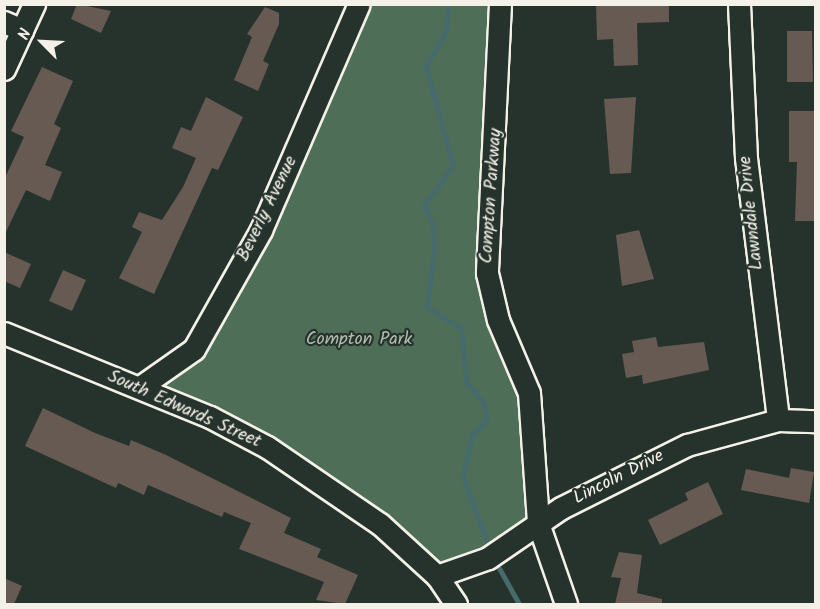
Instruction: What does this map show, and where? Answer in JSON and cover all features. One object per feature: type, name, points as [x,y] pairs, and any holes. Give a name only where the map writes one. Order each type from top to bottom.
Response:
[{"type":"street","points":[[4,69],[14,26],[34,4]]},
{"type":"street","name":"Beverly Avenue","points":[[140,387],[194,349],[261,230],[359,4]]},
{"type":"street","name":"Compton Parkway","points":[[500,4],[487,273],[498,320],[529,393],[538,523],[566,604]]},
{"type":"street","name":"Lawndale Drive","points":[[739,4],[749,190],[778,420]]},
{"type":"street","name":"South Edwards Street","points":[[4,333],[140,387],[267,447],[347,497],[437,576],[456,604]]},
{"type":"street","name":"Lincoln Drive","points":[[437,576],[488,558],[538,523],[687,445],[778,420],[816,421]]},
{"type":"green space","name":"Compton Park","points":[[359,5],[500,5],[486,233],[520,363],[538,523],[437,576],[346,496],[140,387],[194,349]]},
{"type":"building","points":[[77,4],[111,11],[101,33],[71,19]]},
{"type":"building","points":[[596,4],[669,4],[669,22],[637,23],[638,65],[614,66],[613,39],[597,40]]},
{"type":"building","points":[[265,7],[279,13],[279,24],[263,61],[269,64],[258,91],[234,80],[252,37],[247,34]]},
{"type":"building","points":[[787,31],[812,31],[813,82],[787,82]]},
{"type":"building","points":[[42,67],[73,81],[54,124],[61,128],[45,165],[62,172],[50,201],[26,190],[4,236],[4,180],[24,137],[11,131]]},
{"type":"building","points":[[206,97],[243,117],[218,170],[212,168],[154,294],[119,278],[142,232],[132,227],[139,212],[162,220],[183,187],[196,158],[172,148],[181,127],[191,131]]},
{"type":"building","points":[[636,97],[631,173],[610,174],[604,99]]},
{"type":"building","points":[[789,111],[814,111],[816,221],[795,221],[797,162],[789,162]]},
{"type":"building","points":[[639,230],[654,279],[622,286],[616,235]]},
{"type":"building","points":[[4,252],[31,264],[20,288],[4,281]]},
{"type":"building","points":[[63,270],[86,280],[72,311],[49,301]]},
{"type":"building","points":[[656,337],[658,347],[704,342],[709,370],[643,384],[642,375],[626,378],[622,354],[634,352],[632,341]]},
{"type":"building","points":[[43,408],[95,433],[129,446],[131,440],[166,455],[291,518],[284,533],[321,549],[317,557],[358,575],[345,604],[316,600],[324,582],[239,549],[251,523],[224,512],[222,517],[148,485],[144,495],[118,483],[116,488],[25,446]]},
{"type":"building","points":[[791,468],[814,472],[809,503],[741,490],[746,469],[789,478]]},
{"type":"building","points":[[708,482],[723,514],[660,545],[648,520],[688,500],[685,493]]},
{"type":"building","points":[[619,552],[642,555],[637,593],[662,599],[662,604],[615,604],[621,578],[611,577]]},
{"type":"building","points":[[4,578],[22,586],[14,604],[4,604]]},
{"type":"waterway","points":[[448,4],[446,31],[426,66],[453,166],[424,205],[433,224],[434,250],[427,307],[461,328],[466,381],[485,405],[486,421],[472,435],[463,477],[487,542]]},
{"type":"waterway","points":[[499,568],[519,604]]}]
